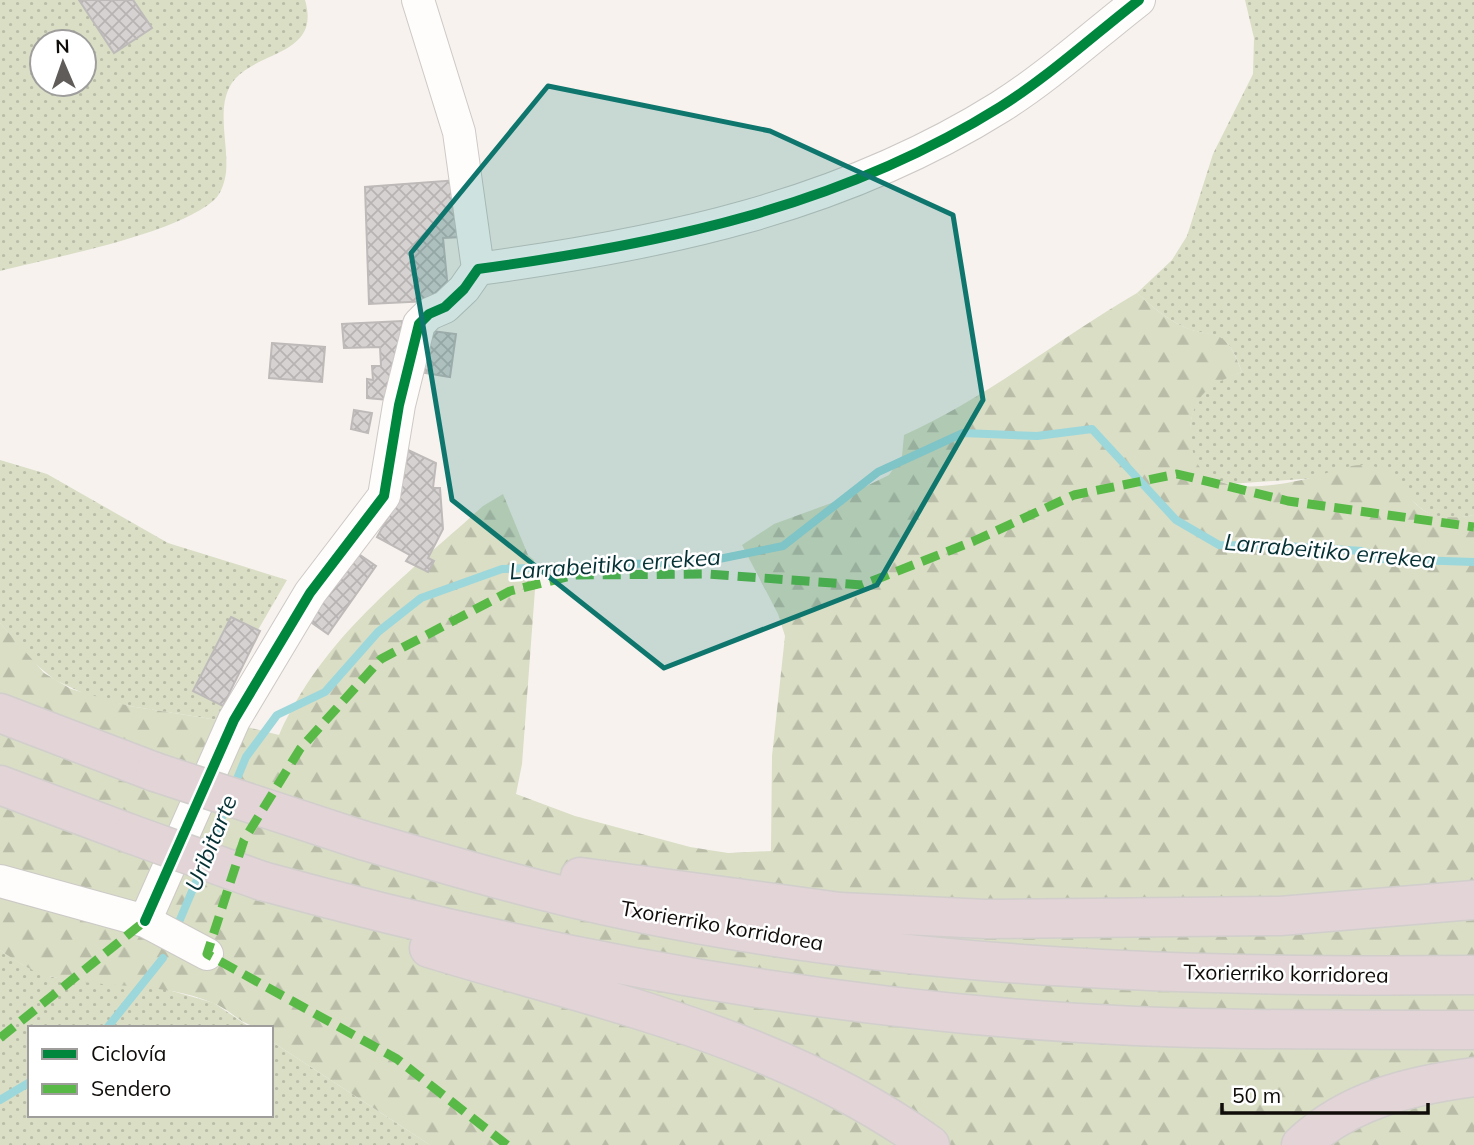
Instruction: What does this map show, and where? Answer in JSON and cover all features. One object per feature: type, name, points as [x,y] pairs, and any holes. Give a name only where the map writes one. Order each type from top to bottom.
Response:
[{"type":"highway","name":"Txorierriko korridorea","points":[[0,713],[155,772],[362,840],[523,887],[617,908],[826,943],[1079,969],[1214,975],[1474,975]]},
{"type":"highway","points":[[0,785],[339,911],[705,1030],[819,1077],[870,1105],[930,1145]]},
{"type":"highway","points":[[362,840],[587,878],[840,912],[986,919],[1136,919],[1280,916],[1474,900]]},
{"type":"highway","points":[[339,911],[439,927],[674,973],[814,996],[942,1011],[1147,1027],[1474,1030]]},
{"type":"highway","points":[[1301,1145],[1333,1120],[1365,1103],[1396,1092],[1474,1077]]},
{"type":"street","points":[[145,921],[234,720],[310,593],[384,496],[399,405],[419,324],[429,314],[445,307],[464,289],[478,269],[459,132],[418,0]]},
{"type":"street","points":[[478,269],[586,254],[736,222],[867,178],[1001,106],[1139,0]]},
{"type":"street","points":[[0,881],[145,921],[207,954]]},
{"type":"highlighted area","points":[[548,86],[770,131],[953,215],[983,400],[877,585],[664,668],[452,500],[411,253]]},
{"type":"green space","points":[[0,0],[305,0],[308,18],[297,41],[246,69],[229,89],[224,111],[226,172],[217,197],[200,210],[176,222],[82,251],[0,271]]},
{"type":"green space","points":[[1245,0],[1474,0],[1474,515],[1433,515],[1415,503],[1388,473],[1229,484],[1216,481],[1198,467],[1190,436],[1195,405],[1214,384],[1242,372],[1229,345],[1222,339],[1176,323],[1137,293],[1172,260],[1187,236],[1213,154],[1253,74],[1254,38]]},
{"type":"green space","points":[[1137,293],[1176,323],[1188,329],[1215,335],[1229,345],[1242,372],[1204,393],[1196,405],[1191,422],[1193,452],[1200,468],[1211,478],[1227,484],[1263,486],[1299,481],[1350,466],[1365,465],[1386,471],[1397,479],[1420,508],[1432,515],[1474,515],[1474,1145],[430,1145],[273,1042],[273,1026],[252,1026],[222,1007],[174,991],[73,981],[46,975],[25,966],[0,950],[0,623],[44,673],[71,689],[129,706],[224,721],[279,735],[297,699],[319,667],[368,610],[483,506],[503,494],[528,555],[534,560],[536,576],[522,764],[516,794],[575,816],[690,847],[728,853],[771,851],[772,756],[785,636],[778,614],[742,545],[774,524],[834,502],[889,475],[902,456],[904,435],[994,386]]},
{"type":"green space","points":[[0,460],[47,474],[168,543],[287,580],[234,671],[224,721],[129,706],[87,695],[55,680],[33,662],[0,623]]},
{"type":"green space","points":[[0,950],[23,965],[52,977],[158,987],[214,1003],[248,1026],[28,1026],[28,1117],[273,1117],[273,1042],[430,1145],[0,1145]]},
{"type":"building","points":[[79,0],[133,0],[152,28],[114,53]]},
{"type":"building","points":[[458,180],[461,237],[443,238],[449,300],[369,304],[365,187]]},
{"type":"building","points":[[402,321],[400,401],[367,398],[367,379],[373,380],[372,366],[381,366],[380,347],[344,348],[342,324]]},
{"type":"building","points":[[424,330],[456,334],[450,377],[419,372]]},
{"type":"building","points":[[272,343],[325,347],[322,382],[269,378]]},
{"type":"building","points":[[354,410],[372,413],[368,433],[351,429]]},
{"type":"building","points":[[408,450],[436,463],[433,488],[440,488],[443,529],[428,558],[434,561],[428,572],[406,561],[410,555],[377,537],[399,497]]},
{"type":"building","points":[[350,548],[376,566],[328,634],[302,616]]},
{"type":"building","points":[[231,617],[260,631],[223,706],[193,691]]},
{"type":"waterway","name":"Larrabeitiko errekea","points":[[234,786],[246,757],[277,715],[325,692],[378,632],[421,598],[502,569],[709,561],[783,546],[878,472],[963,433],[1037,436],[1092,429],[1176,520],[1219,545],[1362,551],[1384,559],[1474,562]]},
{"type":"waterway","name":"Uribitarte","points":[[208,851],[227,805]]},
{"type":"waterway","name":"Uribitarte","points":[[176,929],[201,870]]},
{"type":"waterway","name":"Uribitarte","points":[[109,1026],[163,958]]},
{"type":"waterway","name":"Uribitarte","points":[[0,1100],[28,1083]]},
{"type":"marked path","points":[[507,1145],[397,1059],[207,954],[244,840],[300,749],[381,659],[510,591],[575,575],[706,574],[862,585],[974,541],[1074,495],[1177,474],[1288,501],[1474,527]]},
{"type":"marked path","points":[[0,1038],[145,921]]},
{"type":"cycle path","points":[[145,921],[234,720],[310,593],[384,496],[399,405],[419,324],[429,314],[445,307],[464,289],[478,269],[547,259],[682,233],[813,196],[877,171],[939,142],[1000,107],[1053,69],[1139,0]]}]
